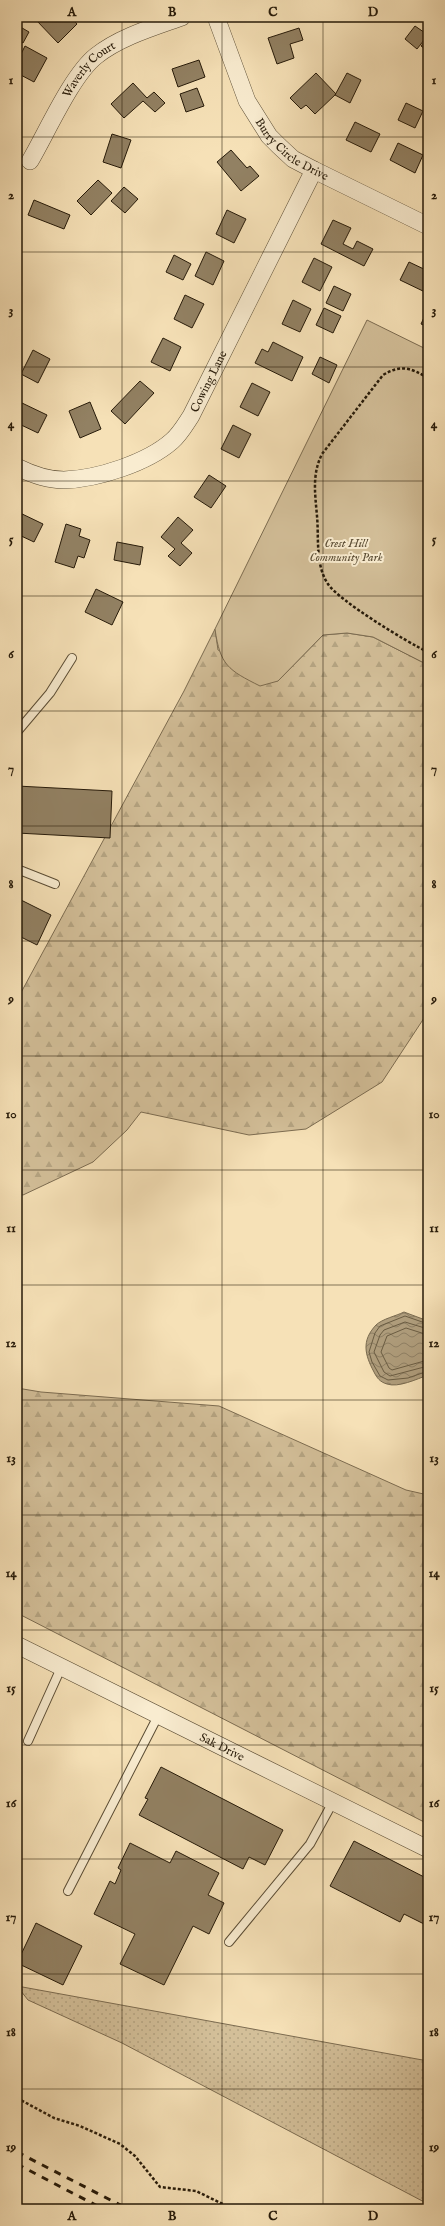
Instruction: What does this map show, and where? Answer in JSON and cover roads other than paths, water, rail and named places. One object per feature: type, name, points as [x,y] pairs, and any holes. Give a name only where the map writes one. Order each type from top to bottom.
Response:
[{"type":"street","name":"Waverly Court","points":[[30,161],[78,75],[96,56],[125,39],[182,17]]},
{"type":"street","name":"Burry Circle Drive","points":[[216,17],[247,100],[261,123],[279,146],[294,158],[314,170],[428,226]]},
{"type":"street","name":"Cowing Lane","points":[[17,467],[50,478],[78,478],[137,462],[157,452],[173,440],[191,416],[314,170]]},
{"type":"street","name":"Sak Drive","points":[[17,1645],[428,1849]]},
{"type":"lane","points":[[17,732],[50,693],[72,658]]},
{"type":"lane","points":[[17,869],[55,884]]},
{"type":"lane","points":[[28,1741],[61,1668]]},
{"type":"lane","points":[[68,1891],[158,1716]]},
{"type":"lane","points":[[229,1942],[310,1844],[333,1802]]},
{"type":"water","points":[[404,1312],[428,1321],[428,1375],[408,1382],[391,1385],[379,1380],[375,1374],[368,1360],[366,1342],[371,1331],[376,1325],[385,1319]]},
{"type":"railway","points":[[17,2152],[128,2209]]},
{"type":"railway","points":[[17,2164],[103,2209]]},
{"type":"park label","name":"Crest Hill Community Park","points":[[346,550]]}]
